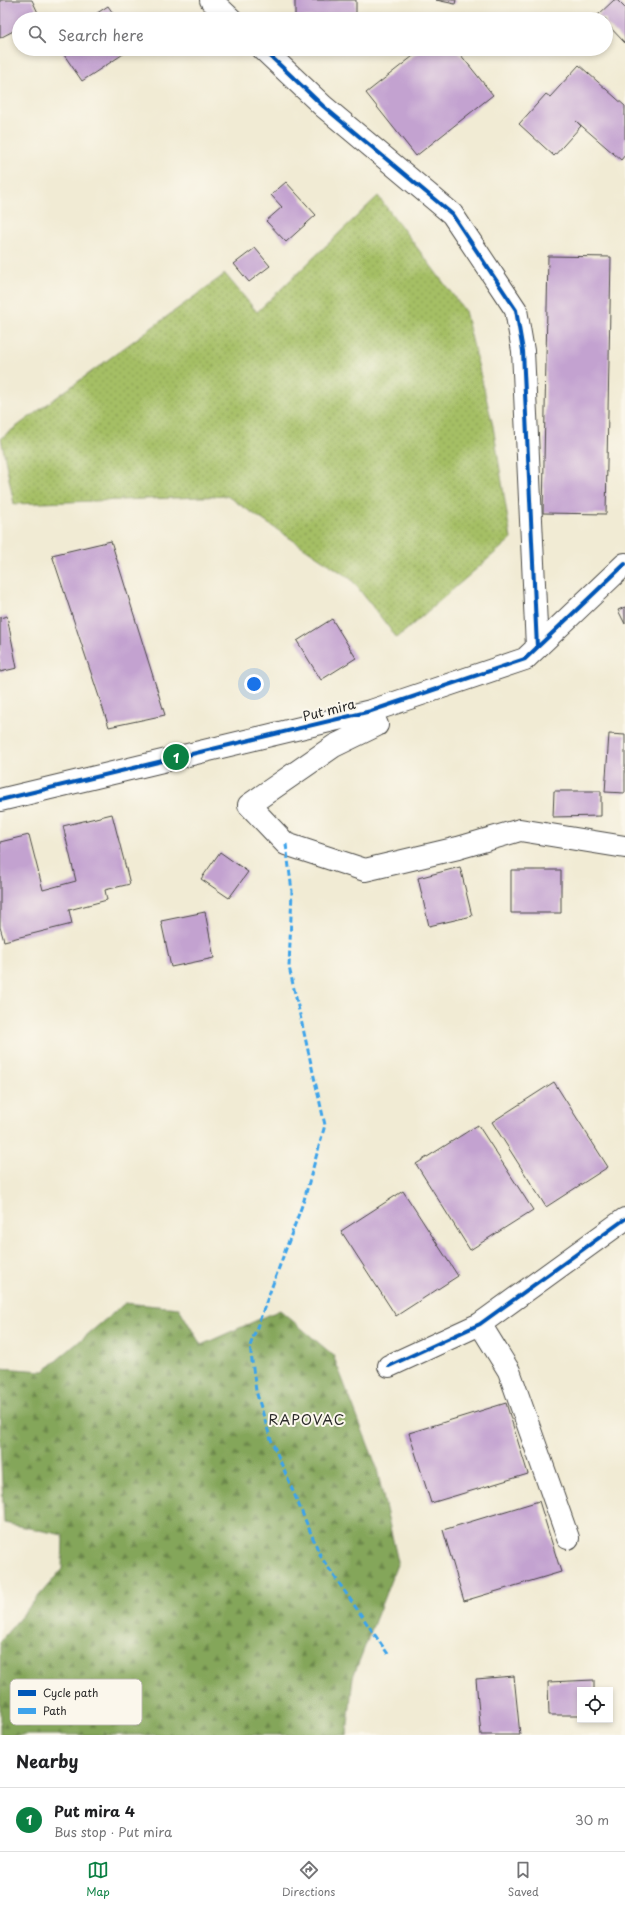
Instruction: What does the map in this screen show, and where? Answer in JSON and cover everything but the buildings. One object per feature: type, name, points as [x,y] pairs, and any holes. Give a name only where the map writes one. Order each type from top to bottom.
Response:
[{"type":"street","points":[[211,0],[224,12]]},
{"type":"street","points":[[270,56],[323,106],[452,214],[516,310],[523,351],[537,647]]},
{"type":"street","name":"Put mira","points":[[0,800],[371,711],[525,659],[625,564]]},
{"type":"street","points":[[371,711],[377,726],[334,746],[249,805],[286,844],[365,870],[458,848],[520,830],[625,847]]},
{"type":"street","points":[[389,1366],[480,1324],[625,1219]]},
{"type":"street","points":[[480,1324],[509,1371],[568,1538]]},
{"type":"green space","points":[[378,196],[465,311],[493,426],[511,539],[397,638],[351,579],[227,496],[14,504],[1,438],[225,274],[257,312]]},
{"type":"green space","points":[[125,1303],[179,1308],[201,1345],[280,1310],[333,1355],[376,1465],[398,1562],[353,1677],[347,1735],[0,1735],[0,1641],[62,1569],[63,1535],[4,1523],[0,1442],[0,1368],[44,1371]]},
{"type":"marked path","points":[[286,844],[292,891],[289,967],[325,1125],[304,1200],[250,1346],[256,1391],[270,1437],[321,1557],[388,1654]]},
{"type":"cycle path","points":[[270,56],[323,106],[452,214],[516,310],[523,351],[537,647]]},
{"type":"cycle path","points":[[0,800],[371,711],[525,659],[625,564]]},
{"type":"cycle path","points":[[389,1366],[480,1324],[625,1219]]},
{"type":"place","name":"Put mira 4","points":[[176,757]]},
{"type":"district","name":"RAPOVAC","points":[[307,1420]]}]
